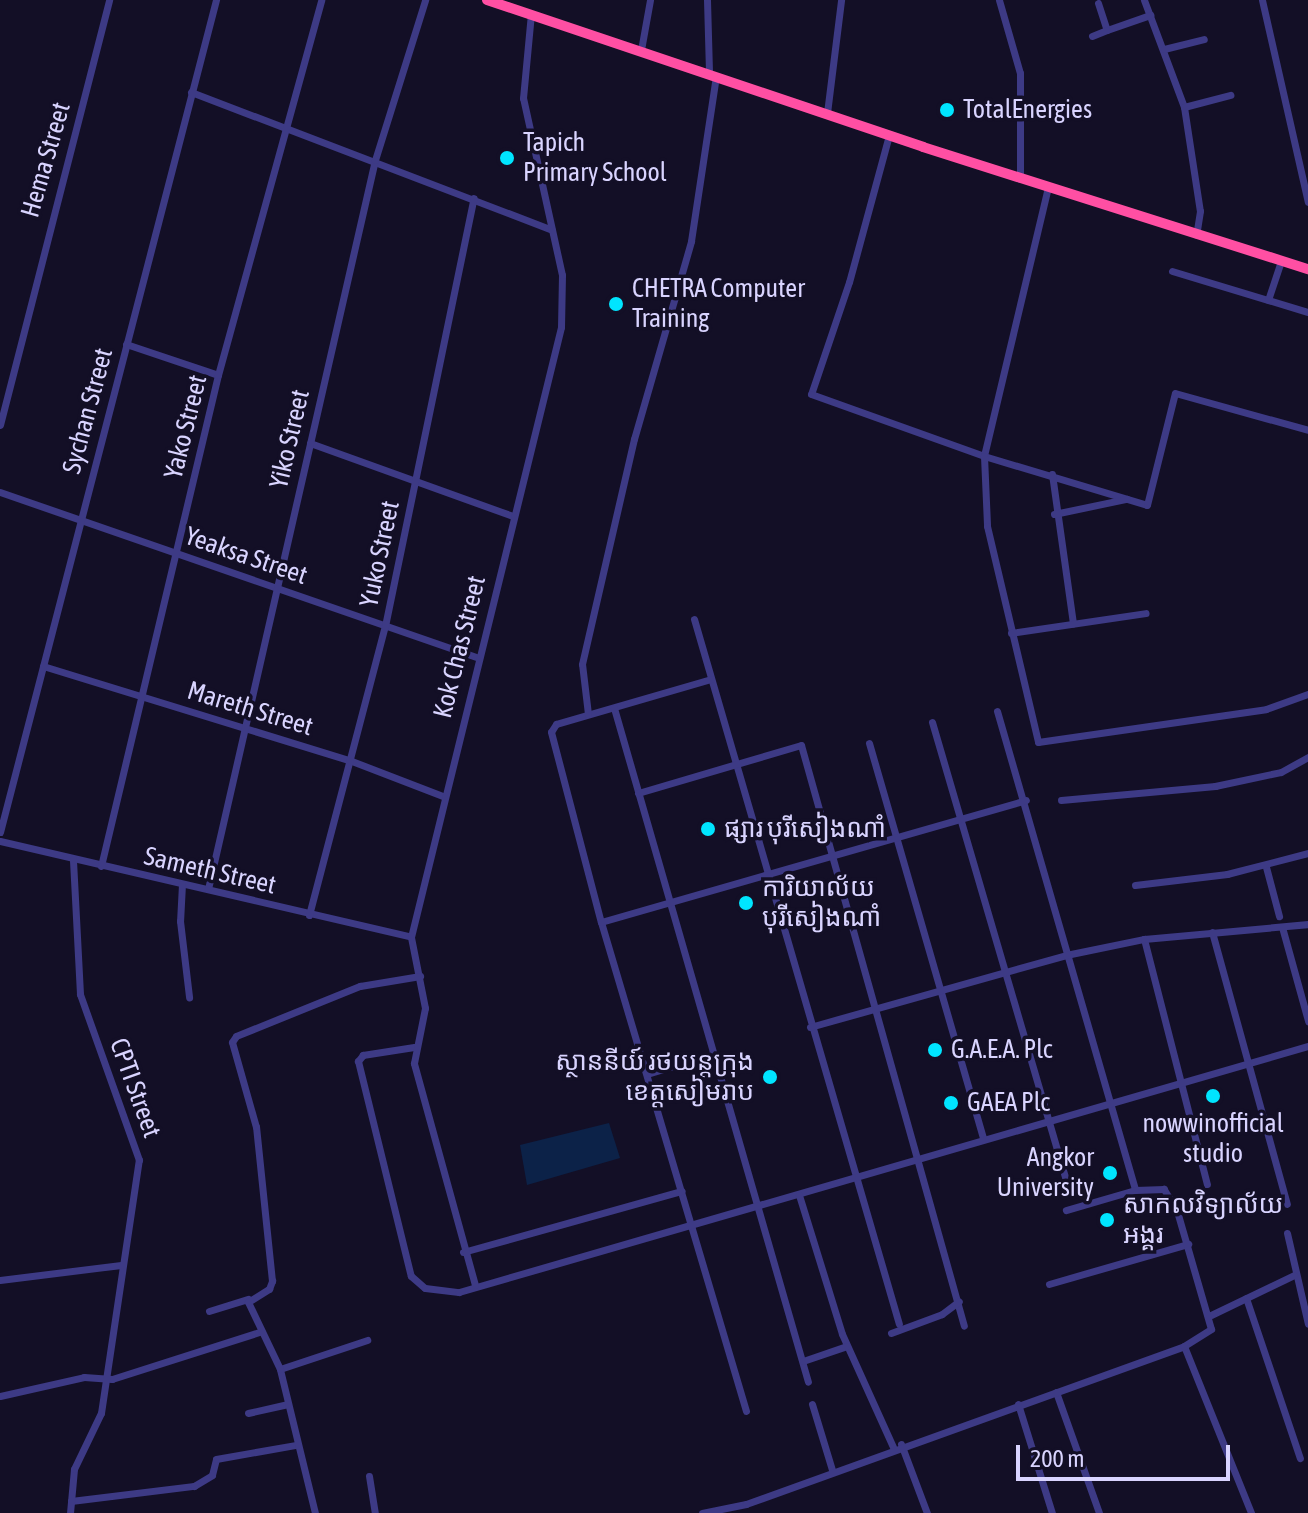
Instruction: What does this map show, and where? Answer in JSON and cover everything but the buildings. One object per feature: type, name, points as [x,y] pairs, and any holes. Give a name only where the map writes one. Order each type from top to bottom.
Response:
[{"type":"highway","points":[[487,0],[1020,179],[1308,269]]},
{"type":"street","name":"Hema Street","points":[[0,425],[109,0]]},
{"type":"street","name":"Sychan Street","points":[[0,832],[216,0]]},
{"type":"street","name":"Yako Street","points":[[101,866],[218,375],[321,0]]},
{"type":"street","name":"Yiko Street","points":[[208,889],[242,729],[375,160],[425,0]]},
{"type":"street","points":[[641,50],[650,0]]},
{"type":"street","points":[[588,714],[582,664],[634,439],[691,241],[713,74],[707,0]]},
{"type":"street","points":[[827,113],[841,0]]},
{"type":"street","points":[[999,0],[1020,73],[1020,179]]},
{"type":"street","points":[[1144,0],[1184,107],[1200,211],[1196,235]]},
{"type":"street","points":[[1262,0],[1308,202]]},
{"type":"street","points":[[1098,3],[1107,30]]},
{"type":"street","name":"Kok Chas Street","points":[[475,1285],[463,1252],[414,1047],[425,1008],[411,937],[443,796],[561,327],[564,295],[523,98],[531,14]]},
{"type":"street","points":[[1092,36],[1150,15]]},
{"type":"street","points":[[1164,49],[1204,39]]},
{"type":"street","points":[[191,92],[552,230]]},
{"type":"street","points":[[1184,107],[1230,95]]},
{"type":"street","points":[[889,135],[849,282],[811,394],[984,456],[1147,505],[1175,393],[1308,430]]},
{"type":"street","points":[[1048,187],[984,456],[987,526],[1040,745],[1266,709],[1308,694]]},
{"type":"street","name":"Yuko Street","points":[[309,915],[385,626],[474,198]]},
{"type":"street","points":[[1268,300],[1281,261]]},
{"type":"street","points":[[1172,271],[1308,312]]},
{"type":"street","points":[[126,344],[218,375]]},
{"type":"street","points":[[310,443],[513,516]]},
{"type":"street","points":[[1052,474],[1054,514],[1073,624]]},
{"type":"street","name":"Yeaksa Street","points":[[0,492],[479,658]]},
{"type":"street","points":[[1054,514],[1128,498]]},
{"type":"street","points":[[1011,633],[1146,613]]},
{"type":"street","points":[[694,619],[765,874],[899,1324]]},
{"type":"street","name":"Mareth Street","points":[[43,666],[349,760],[443,796]]},
{"type":"street","points":[[711,679],[556,724],[551,732],[601,922],[746,1411]]},
{"type":"street","points":[[614,708],[808,1382]]},
{"type":"street","points":[[997,711],[1026,800],[1066,955],[1135,1190]]},
{"type":"street","points":[[932,722],[1067,1184]]},
{"type":"street","points":[[869,743],[983,1139]]},
{"type":"street","points":[[638,793],[801,745],[920,1160],[964,1326]]},
{"type":"street","points":[[1061,800],[1215,786],[1281,772],[1308,757]]},
{"type":"street","points":[[601,922],[1026,800]]},
{"type":"street","name":"Sameth Street","points":[[0,841],[411,937]]},
{"type":"street","points":[[1135,885],[1266,867],[1308,853]]},
{"type":"street","name":"CPTI Street","points":[[70,1513],[74,1469],[101,1413],[103,1378],[139,1156],[80,994],[73,859]]},
{"type":"street","points":[[1266,867],[1279,916]]},
{"type":"street","points":[[182,884],[189,997]]},
{"type":"street","points":[[810,1027],[1066,955],[1144,939],[1308,924]]},
{"type":"street","points":[[1282,927],[1308,1021]]},
{"type":"street","points":[[1212,932],[1287,1204]]},
{"type":"street","points":[[1144,939],[1207,1184]]},
{"type":"street","points":[[209,1311],[269,1289],[272,1281],[256,1127],[237,1069],[236,1036],[360,986],[420,976]]},
{"type":"street","points":[[414,1047],[363,1055],[358,1061],[411,1276],[419,1285],[438,1291],[459,1292],[1308,1046]]},
{"type":"street","points":[[647,1074],[713,1054]]},
{"type":"street","points":[[702,1513],[746,1504],[897,1445],[1184,1346],[1211,1329],[1211,1315],[1170,1195],[1155,1186],[1066,1210]]},
{"type":"street","points":[[463,1252],[682,1191]]},
{"type":"street","points":[[799,1195],[847,1346],[927,1513]]},
{"type":"street","points":[[1287,1233],[1294,1275],[1308,1324]]},
{"type":"street","points":[[1049,1284],[1188,1244]]},
{"type":"street","points":[[0,1280],[121,1265]]},
{"type":"street","points":[[1211,1315],[1294,1275]]},
{"type":"street","points":[[1246,1298],[1300,1458]]},
{"type":"street","points":[[248,1299],[280,1369],[295,1445],[315,1513]]},
{"type":"street","points":[[891,1333],[942,1314],[959,1301]]},
{"type":"street","points":[[0,1396],[84,1377],[103,1378],[192,1357],[262,1331]]},
{"type":"street","points":[[280,1369],[367,1340]]},
{"type":"street","points":[[803,1361],[847,1346]]},
{"type":"street","points":[[1184,1346],[1251,1513]]},
{"type":"street","points":[[1056,1392],[1099,1513]]},
{"type":"street","points":[[248,1413],[288,1404]]},
{"type":"street","points":[[812,1404],[832,1470]]},
{"type":"street","points":[[1018,1404],[1052,1513]]},
{"type":"street","points":[[71,1501],[194,1486],[212,1475],[216,1459],[295,1445]]},
{"type":"street","points":[[369,1476],[375,1513]]},
{"type":"water","points":[[609,1123],[620,1158],[527,1185],[520,1145]]},
{"type":"place","name":"TotalEnergies","points":[[947,110]]},
{"type":"place","name":"Tapich Primary School","points":[[507,158]]},
{"type":"place","name":"CHETRA Computer Training","points":[[616,304]]},
{"type":"place","name":"ផ្សារ បុរីសៀងណាំ","points":[[708,829]]},
{"type":"place","name":"ការិយាល័យ បុរីសៀងណាំ","points":[[746,903]]},
{"type":"place","name":"G.A.E.A. Plc","points":[[935,1050]]},
{"type":"place","name":"ស្ថាននីយ៍ រថយន្តក្រុង ខេត្តសៀមរាប","points":[[770,1077]]},
{"type":"place","name":"nowwinofficial studio","points":[[1213,1096]]},
{"type":"place","name":"GAEA Plc","points":[[951,1103]]},
{"type":"place","name":"Angkor University","points":[[1110,1173]]},
{"type":"place","name":"សាកលវិទ្យាល័យ អង្គរ","points":[[1107,1220]]}]
